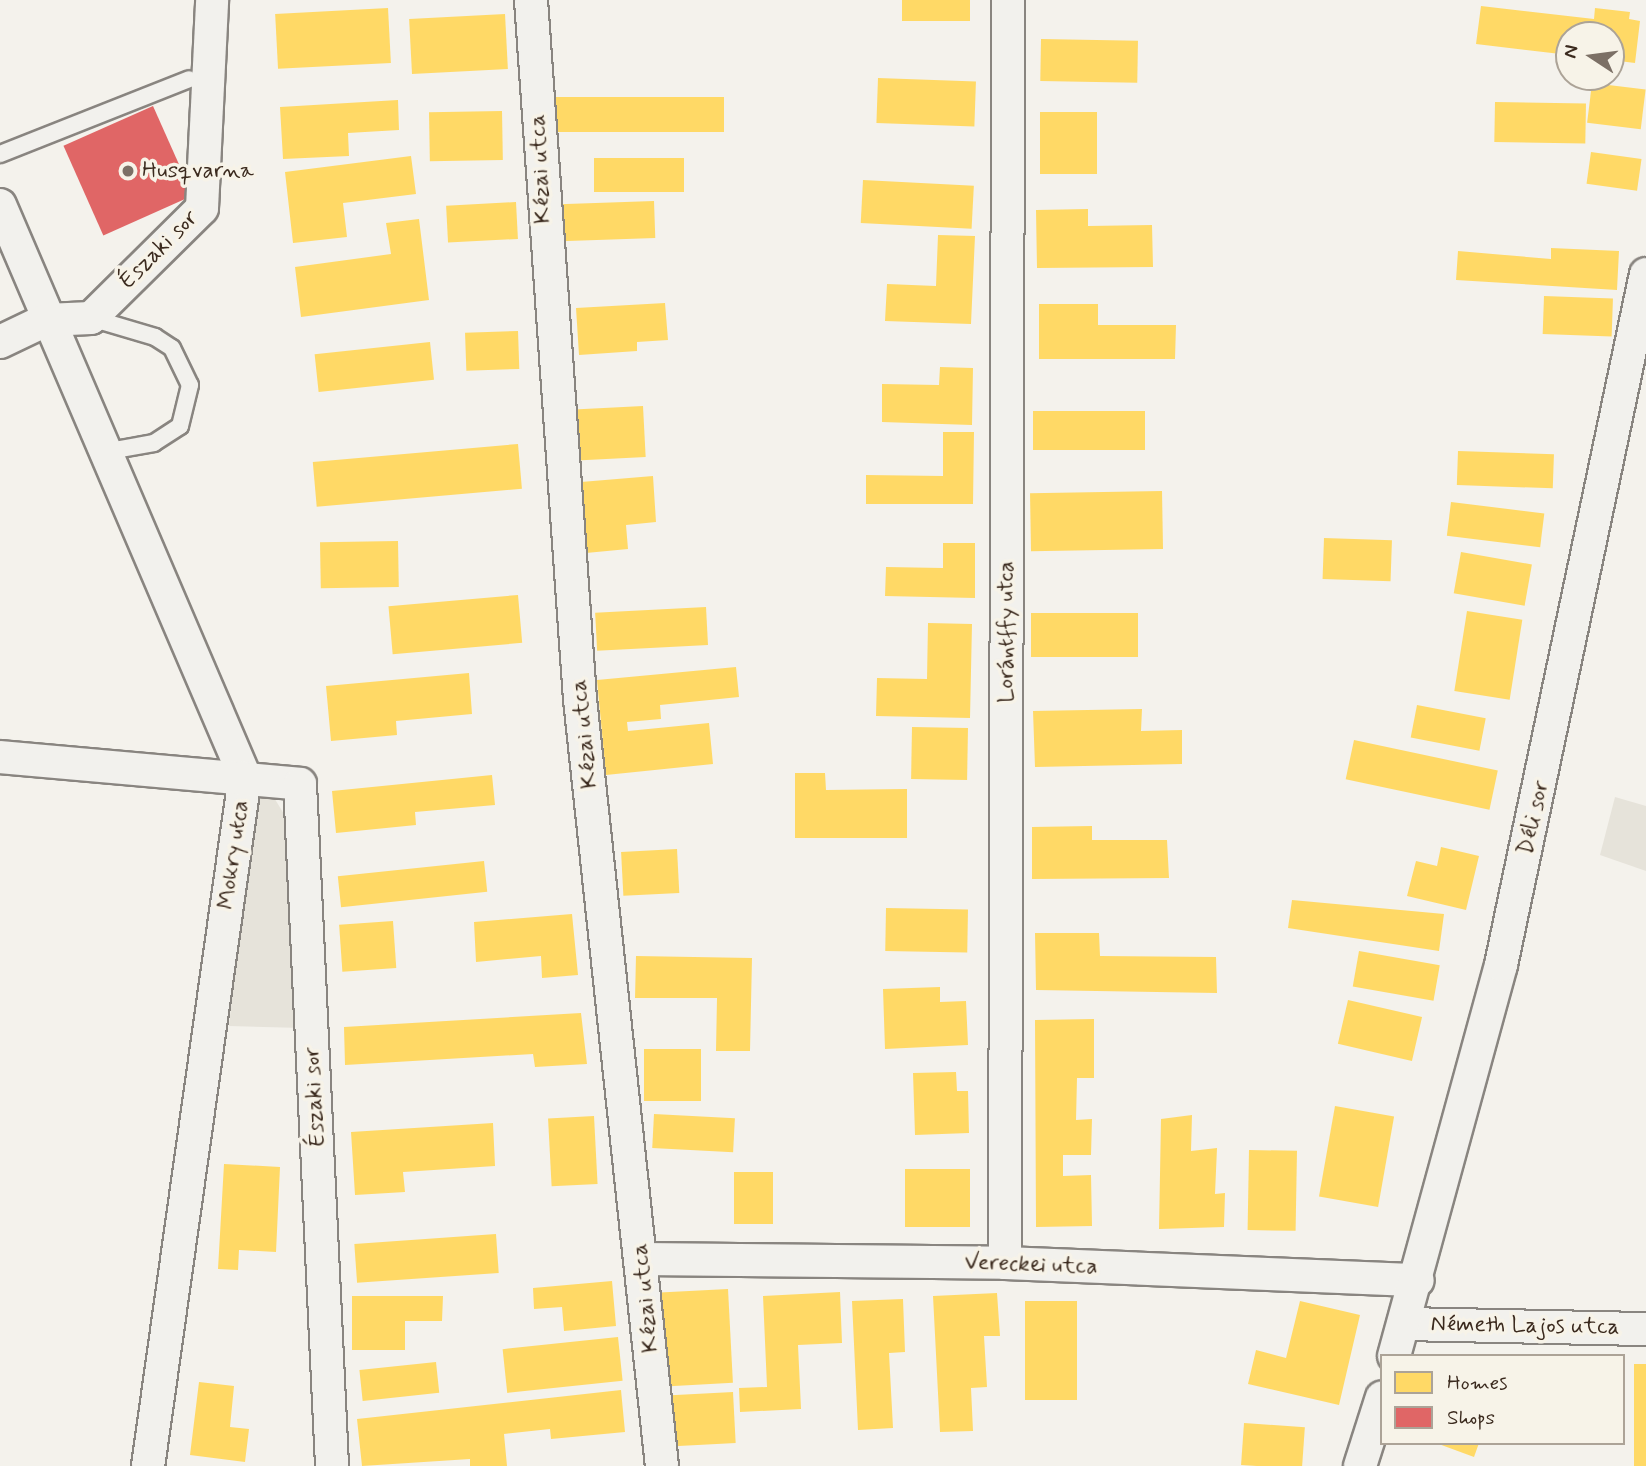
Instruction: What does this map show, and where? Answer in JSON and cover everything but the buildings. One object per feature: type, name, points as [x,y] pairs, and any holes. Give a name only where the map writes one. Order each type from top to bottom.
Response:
[{"type":"street","name":"Északi sor","points":[[91,318],[202,208],[212,0]]},
{"type":"street","name":"Kézai utca","points":[[531,0],[580,699],[643,1259],[662,1466]]},
{"type":"street","name":"Lorántffy utca","points":[[1006,1263],[1008,0]]},
{"type":"street","name":"Mokry utca","points":[[0,205],[46,320],[245,777],[148,1466]]},
{"type":"street","name":"Déli sor","points":[[1395,1354],[1419,1280],[1501,965],[1646,274]]},
{"type":"street","points":[[0,342],[46,320],[91,318]]},
{"type":"street","points":[[0,757],[245,777]]},
{"type":"street","name":"Északi sor","points":[[245,777],[300,784],[332,1466]]},
{"type":"street","name":"Vereckei utca","points":[[643,1259],[1006,1263],[1419,1280]]},
{"type":"street","name":"Németh Lajos utca","points":[[1404,1324],[1646,1329]]},
{"type":"street","points":[[1360,1466],[1380,1403]]},
{"type":"lane","points":[[0,154],[189,79]]},
{"type":"lane","points":[[91,318],[172,348],[190,385],[180,426],[154,443],[103,452]]},
{"type":"shaded area","points":[[253,790],[270,791],[287,819],[302,1028],[229,1026]]},
{"type":"shaded area","points":[[1615,797],[1646,806],[1646,871],[1600,855]]},
{"type":"place","name":"Husqvarna","points":[[128,171]]}]
